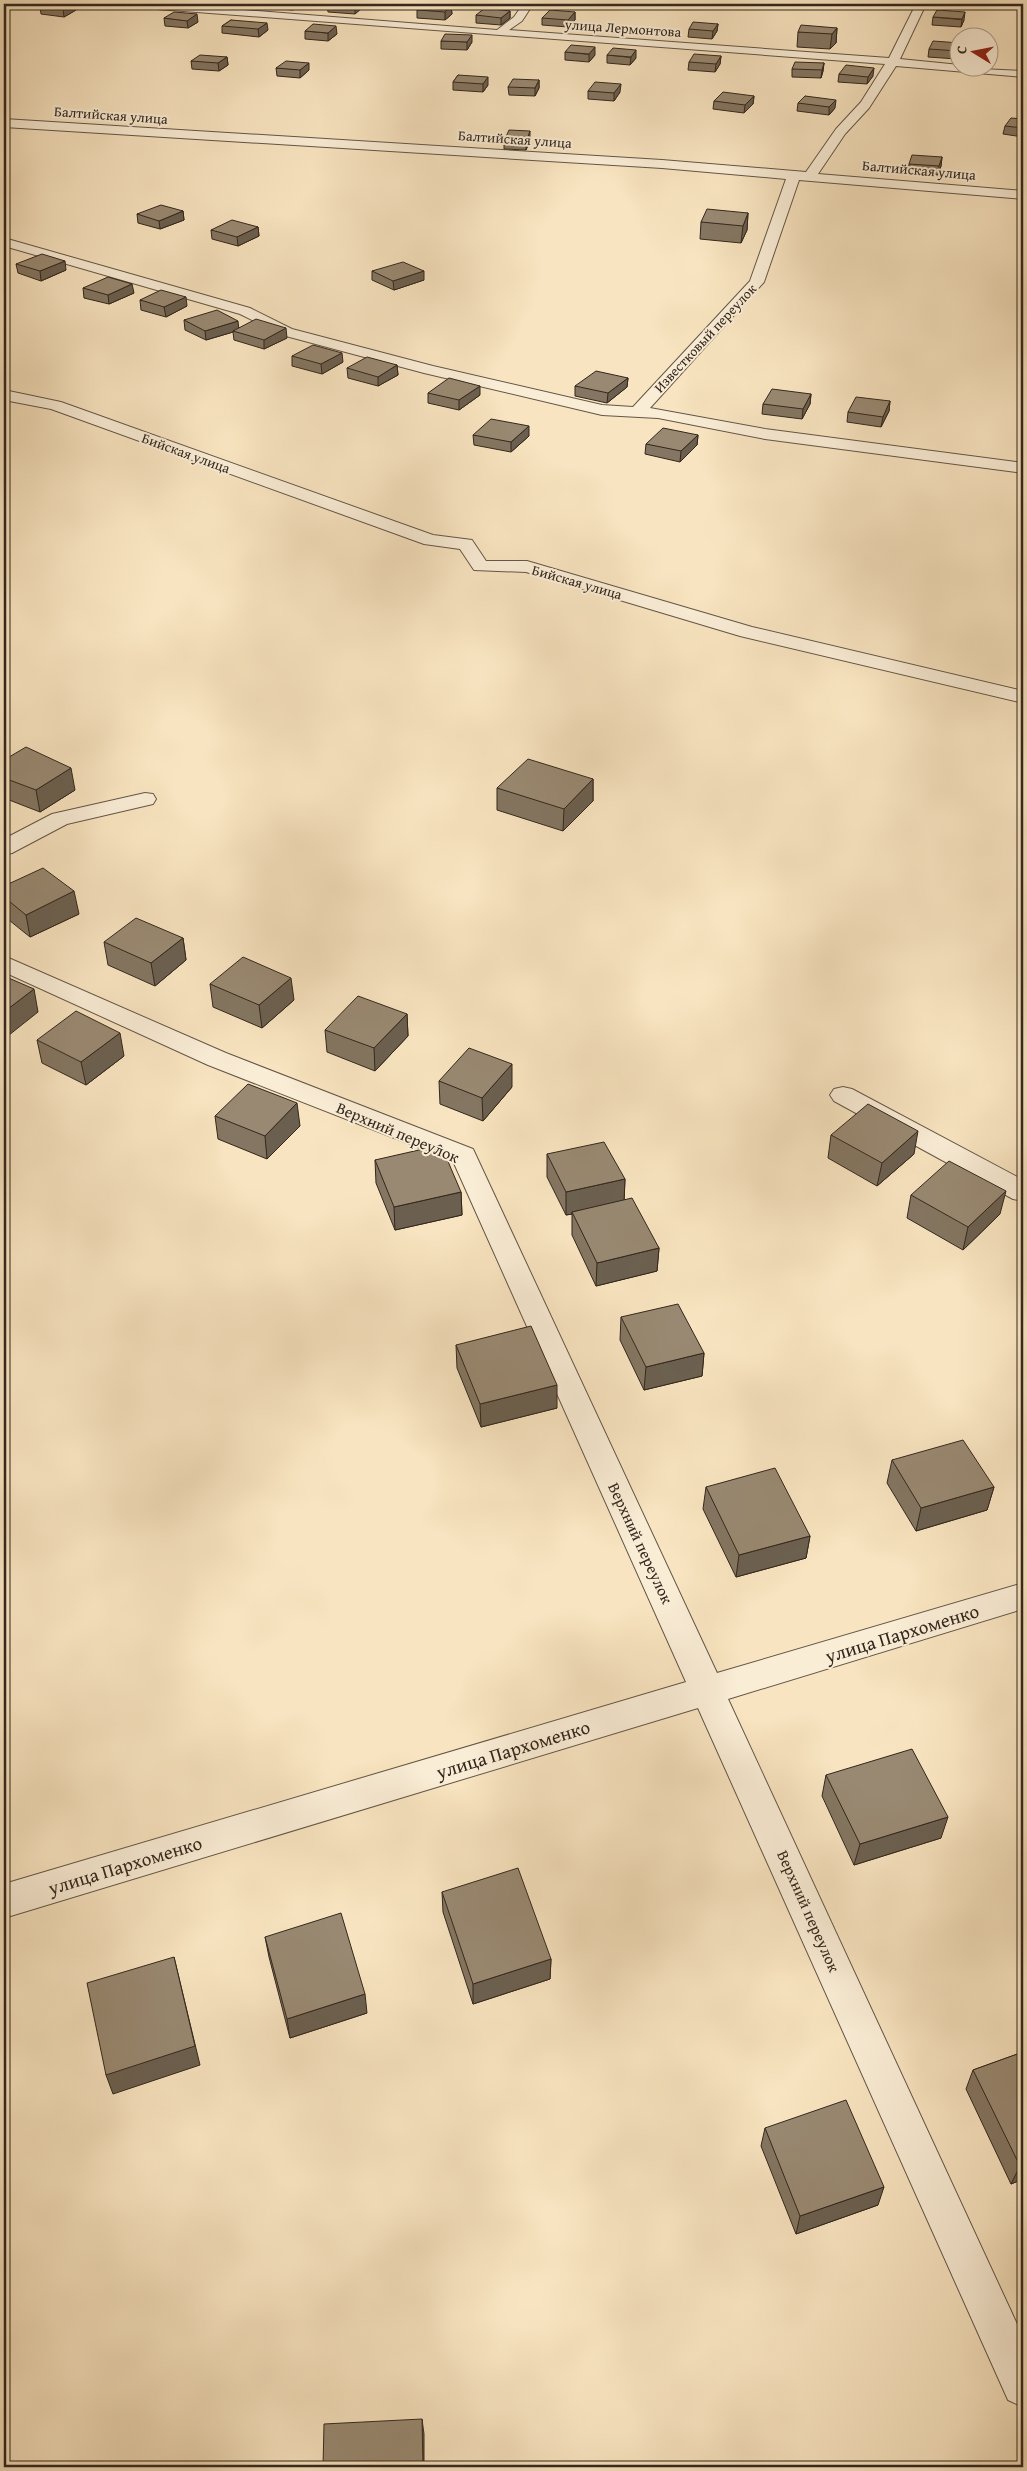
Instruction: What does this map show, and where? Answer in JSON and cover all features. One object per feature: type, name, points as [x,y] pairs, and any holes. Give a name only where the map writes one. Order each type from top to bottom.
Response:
[{"type":"street","name":"улица Лермонтова","points":[[130,4],[1023,74]]},
{"type":"street","points":[[500,34],[518,19],[528,4]]},
{"type":"street","points":[[810,176],[840,132],[864,105],[893,63],[921,4]]},
{"type":"street","points":[[994,4],[1023,6]]},
{"type":"street","name":"Балтийская улица","points":[[4,123],[662,164],[1023,194]]},
{"type":"street","name":"Известковый переулок","points":[[636,412],[757,282],[794,175]]},
{"type":"street","points":[[4,242],[92,269],[245,311],[287,332],[430,370],[602,410],[658,413],[774,435],[1023,468]]},
{"type":"street","name":"Бийская улица","points":[[4,395],[55,405],[430,540],[466,544],[480,566],[527,567],[747,632],[1023,697]]},
{"type":"street","points":[[4,848],[60,820],[145,800]]},
{"type":"street","name":"Верхний переулок","points":[[4,963],[217,1059],[464,1155],[1023,2385]]},
{"type":"street","points":[[843,1095],[1023,1192]]},
{"type":"street","name":"улица Пархоменко","points":[[4,1901],[1023,1596]]},
{"type":"building","points":[[46,4],[72,4],[63,9],[40,7]]},
{"type":"building","points":[[327,4],[358,4],[355,6]]},
{"type":"building","points":[[424,4],[451,6],[445,12],[417,10]]},
{"type":"building","points":[[485,8],[510,11],[501,18],[476,15]]},
{"type":"building","points":[[550,10],[575,12],[568,20],[542,18]]},
{"type":"building","points":[[937,10],[965,12],[962,19],[933,17]]},
{"type":"building","points":[[174,12],[197,14],[187,21],[164,18]]},
{"type":"building","points":[[231,20],[267,23],[258,29],[222,26]]},
{"type":"building","points":[[693,22],[718,24],[713,31],[689,29]]},
{"type":"building","points":[[313,24],[336,26],[328,33],[305,31]]},
{"type":"building","points":[[801,25],[837,28],[832,34],[798,32]]},
{"type":"building","points":[[445,34],[472,35],[467,42],[441,41]]},
{"type":"building","points":[[933,41],[950,42],[950,50],[929,49]]},
{"type":"building","points":[[571,45],[595,47],[589,54],[565,52]]},
{"type":"building","points":[[613,48],[636,50],[631,57],[607,55]]},
{"type":"building","points":[[694,54],[721,56],[716,64],[689,62]]},
{"type":"building","points":[[200,55],[227,57],[218,63],[191,61]]},
{"type":"building","points":[[286,61],[309,63],[300,70],[276,68]]},
{"type":"building","points":[[795,62],[824,63],[822,70],[792,69]]},
{"type":"building","points":[[846,65],[874,68],[868,77],[839,74]]},
{"type":"building","points":[[458,75],[488,77],[483,84],[453,82]]},
{"type":"building","points":[[513,79],[539,80],[535,88],[508,87]]},
{"type":"building","points":[[595,82],[621,84],[614,93],[588,91]]},
{"type":"building","points":[[723,92],[754,96],[745,105],[714,101]]},
{"type":"building","points":[[805,96],[836,100],[829,107],[798,103]]},
{"type":"building","points":[[1011,118],[1023,119],[1023,128],[1005,126]]},
{"type":"building","points":[[509,130],[530,131],[526,142],[504,141]]},
{"type":"building","points":[[912,155],[942,157],[939,166],[909,164]]},
{"type":"building","points":[[161,205],[183,211],[159,221],[137,214]]},
{"type":"building","points":[[707,209],[748,213],[743,226],[701,222]]},
{"type":"building","points":[[232,220],[258,227],[237,237],[211,230]]},
{"type":"building","points":[[42,254],[65,261],[40,271],[16,264]]},
{"type":"building","points":[[403,262],[424,271],[393,281],[372,271]]},
{"type":"building","points":[[108,277],[132,284],[108,295],[83,288]]},
{"type":"building","points":[[161,290],[186,297],[164,307],[140,300]]},
{"type":"building","points":[[217,310],[238,321],[205,331],[184,320]]},
{"type":"building","points":[[256,319],[286,328],[264,340],[233,331]]},
{"type":"building","points":[[313,345],[342,353],[321,364],[292,356]]},
{"type":"building","points":[[367,357],[397,365],[378,377],[347,368]]},
{"type":"building","points":[[596,371],[628,378],[608,393],[575,386]]},
{"type":"building","points":[[449,378],[480,386],[459,400],[428,393]]},
{"type":"building","points":[[772,389],[811,394],[803,409],[763,404]]},
{"type":"building","points":[[856,397],[890,401],[883,417],[848,412]]},
{"type":"building","points":[[491,419],[529,426],[511,442],[473,435]]},
{"type":"building","points":[[663,428],[698,435],[681,451],[646,444]]},
{"type":"building","points":[[26,747],[71,768],[36,790],[4,778],[4,760]]},
{"type":"building","points":[[528,759],[593,779],[564,809],[497,788]]},
{"type":"building","points":[[43,868],[74,891],[26,915],[4,897],[4,886]]},
{"type":"building","points":[[136,918],[183,938],[151,963],[104,942]]},
{"type":"building","points":[[243,957],[291,978],[259,1005],[210,984]]},
{"type":"building","points":[[4,976],[34,989],[4,1012]]},
{"type":"building","points":[[358,996],[407,1014],[374,1048],[325,1030]]},
{"type":"building","points":[[76,1011],[120,1033],[81,1062],[37,1040]]},
{"type":"building","points":[[469,1048],[512,1064],[482,1098],[439,1081]]},
{"type":"building","points":[[248,1084],[297,1103],[265,1136],[215,1116]]},
{"type":"building","points":[[868,1104],[918,1131],[882,1163],[831,1135]]},
{"type":"building","points":[[604,1142],[625,1179],[566,1192],[547,1154]]},
{"type":"building","points":[[441,1145],[461,1192],[394,1207],[375,1160]]},
{"type":"building","points":[[949,1161],[1006,1191],[968,1227],[911,1195]]},
{"type":"building","points":[[632,1198],[659,1248],[597,1263],[572,1212]]},
{"type":"building","points":[[678,1304],[704,1353],[646,1367],[621,1317]]},
{"type":"building","points":[[531,1326],[557,1385],[480,1404],[456,1345]]},
{"type":"building","points":[[963,1440],[994,1487],[921,1508],[892,1460]]},
{"type":"building","points":[[775,1468],[810,1536],[739,1555],[706,1487]]},
{"type":"building","points":[[912,1749],[948,1817],[860,1844],[826,1775]]},
{"type":"building","points":[[518,1868],[551,1959],[473,1984],[442,1892]]},
{"type":"building","points":[[341,1913],[365,1994],[287,2019],[265,1937]]},
{"type":"building","points":[[174,1957],[195,2046],[106,2075],[87,1983]]},
{"type":"building","points":[[1023,2052],[1023,2164],[1020,2166],[973,2070]]},
{"type":"building","points":[[846,2100],[884,2187],[800,2216],[765,2128]]},
{"type":"building","points":[[422,2419],[423,2467],[323,2467],[324,2424]]}]
